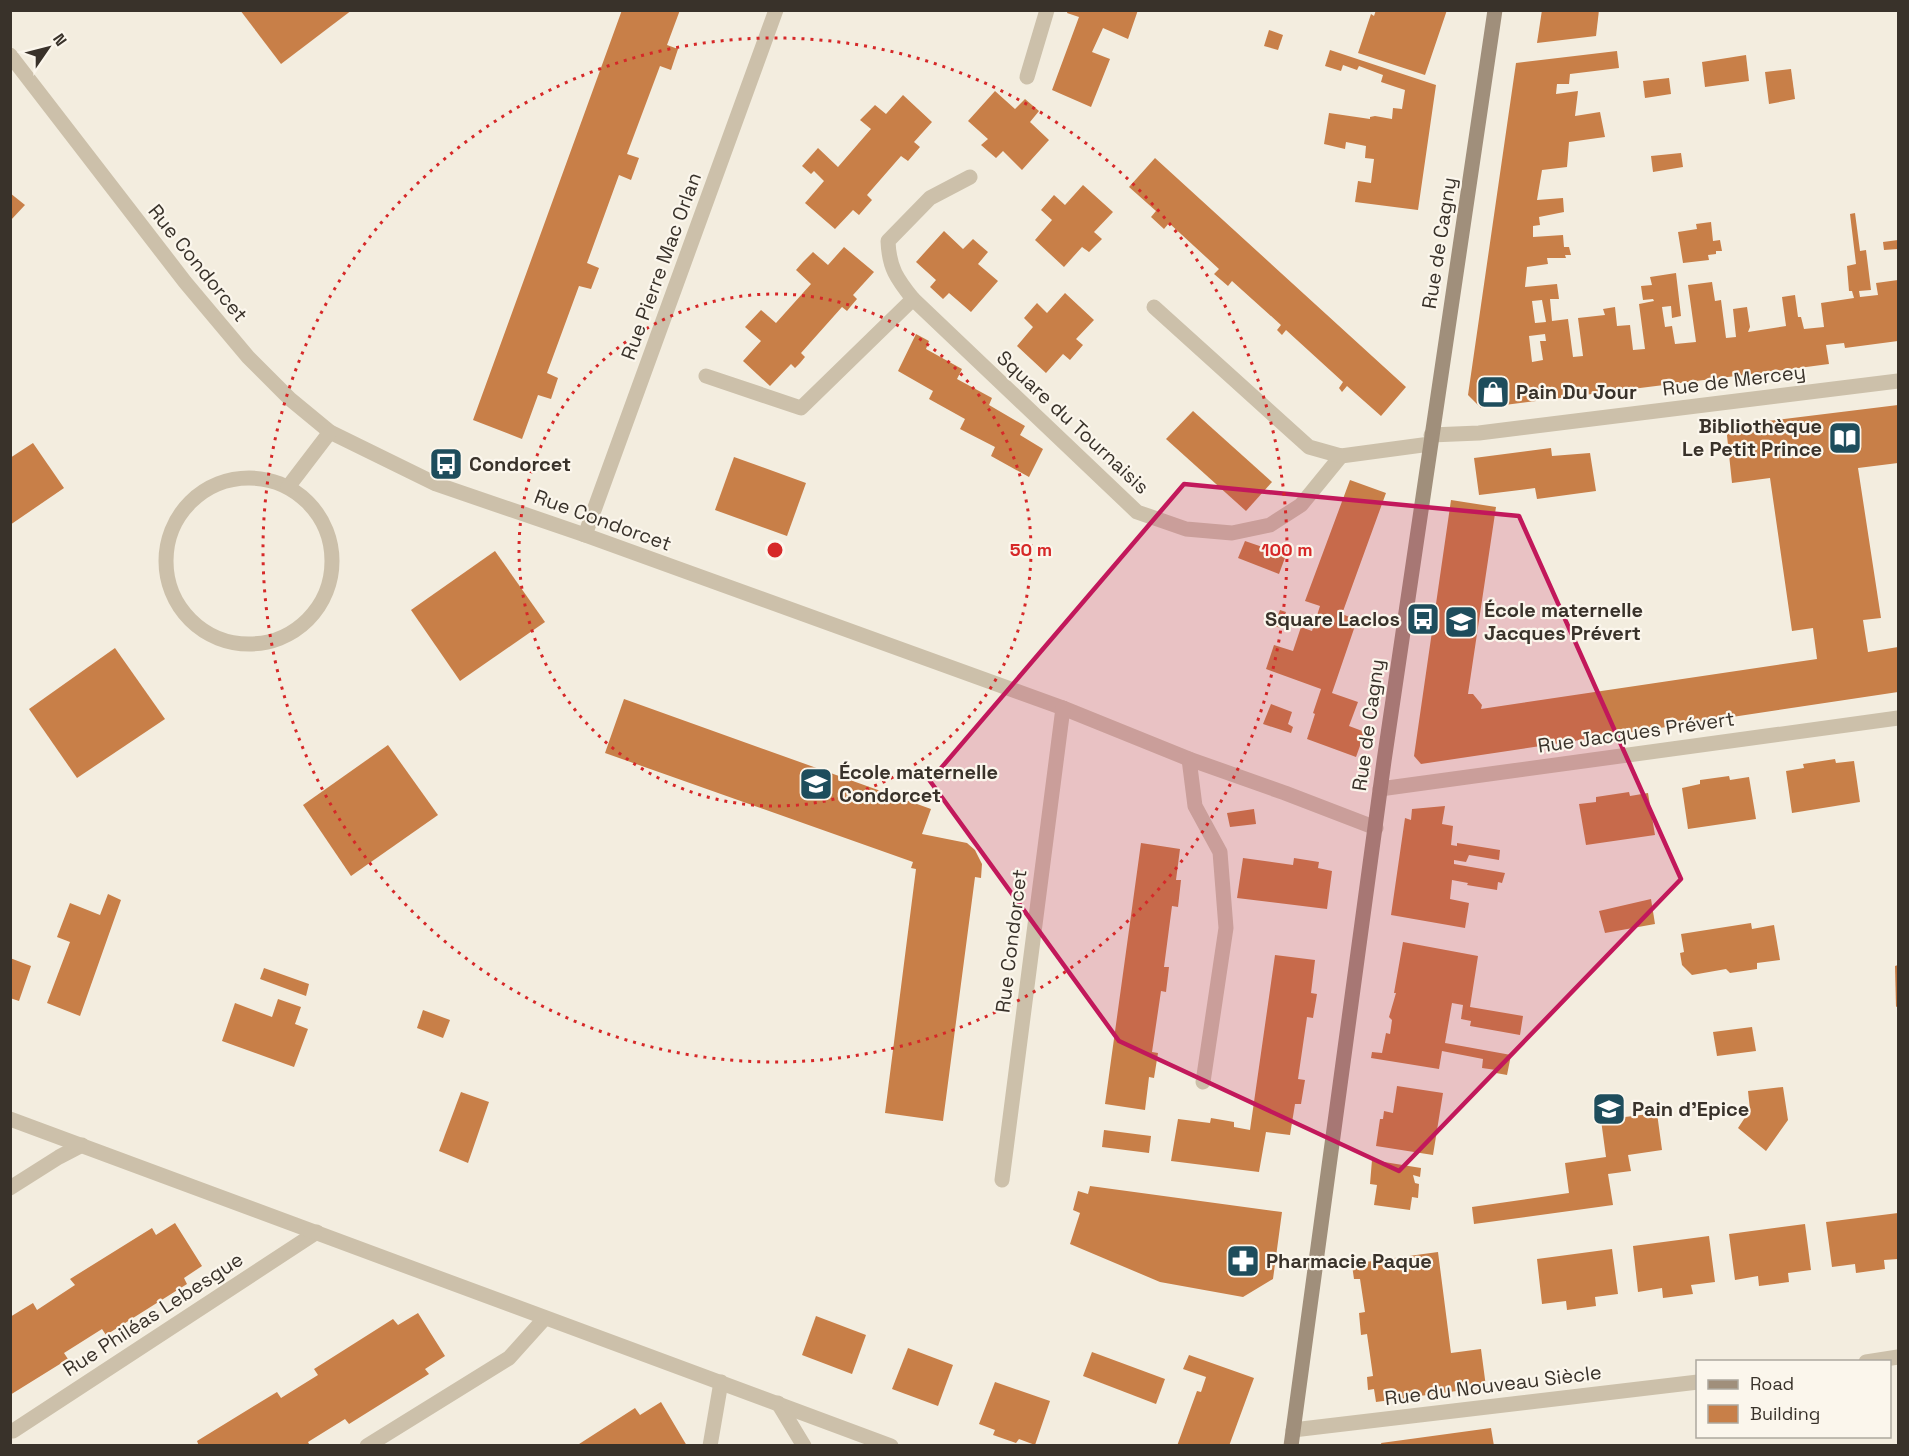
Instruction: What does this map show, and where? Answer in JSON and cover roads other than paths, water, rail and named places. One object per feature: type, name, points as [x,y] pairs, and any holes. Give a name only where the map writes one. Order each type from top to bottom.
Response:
[{"type":"main road","name":"Rue de Cagny","points":[[1291,1446],[1380,789],[1495,10]]},
{"type":"street","name":"Rue Pierre Mac Orlan","points":[[585,536],[776,10]]},
{"type":"street","points":[[1027,77],[1047,10]]},
{"type":"street","name":"Rue Condorcet","points":[[10,55],[185,282],[248,357],[290,399],[330,432],[436,484],[1063,708],[1188,759],[1376,828]]},
{"type":"street","name":"Square du Tournaisis","points":[[970,177],[930,198],[888,241],[889,259],[896,278],[913,299],[1137,512],[1186,529],[1232,533],[1270,525],[1301,505],[1341,456]]},
{"type":"street","points":[[706,376],[801,408],[913,299]]},
{"type":"street","points":[[1154,307],[1309,447],[1341,456],[1431,440]]},
{"type":"street","name":"Rue de Mercey","points":[[1431,440],[1899,381]]},
{"type":"street","points":[[288,487],[330,432]]},
{"type":"street","points":[[240,477],[264,479],[288,487],[305,499],[319,515],[328,534],[332,555],[332,576],[325,596],[314,614],[299,629],[281,639],[260,644],[239,644],[219,639],[197,627],[180,609],[169,587],[165,563],[168,538],[178,516],[195,497],[216,484],[240,477]]},
{"type":"street","name":"Rue Condorcet","points":[[1002,1180],[1063,708]]},
{"type":"street","name":"Rue Jacques Prévert","points":[[1380,789],[1899,718]]},
{"type":"street","points":[[1188,759],[1195,806],[1220,852],[1226,928],[1203,1082]]},
{"type":"street","points":[[10,1119],[891,1446]]},
{"type":"street","points":[[10,1188],[81,1145]]},
{"type":"street","name":"Rue Philéas Lebesgue","points":[[13,1431],[317,1232]]},
{"type":"street","points":[[367,1446],[509,1358],[545,1318]]},
{"type":"street","points":[[1882,1360],[1899,1358]]},
{"type":"street","points":[[710,1446],[721,1382]]},
{"type":"street","name":"Rue du Nouveau Siècle","points":[[1293,1430],[1696,1382]]},
{"type":"street","points":[[778,1404],[804,1446]]},
{"type":"place","name":"Pain Du Jour","points":[[1493,392]]},
{"type":"place","name":"Bibliothèque Le Petit Prince","points":[[1845,438]]},
{"type":"place","name":"Condorcet","points":[[446,464]]},
{"type":"place","name":"Square Laclos","points":[[1423,619]]},
{"type":"place","name":"École maternelle Jacques Prévert","points":[[1461,622]]},
{"type":"place","name":"École maternelle Condorcet","points":[[816,784]]},
{"type":"place","name":"Pain d'Epice","points":[[1609,1109]]},
{"type":"place","name":"Pharmacie Paque","points":[[1243,1261]]}]
